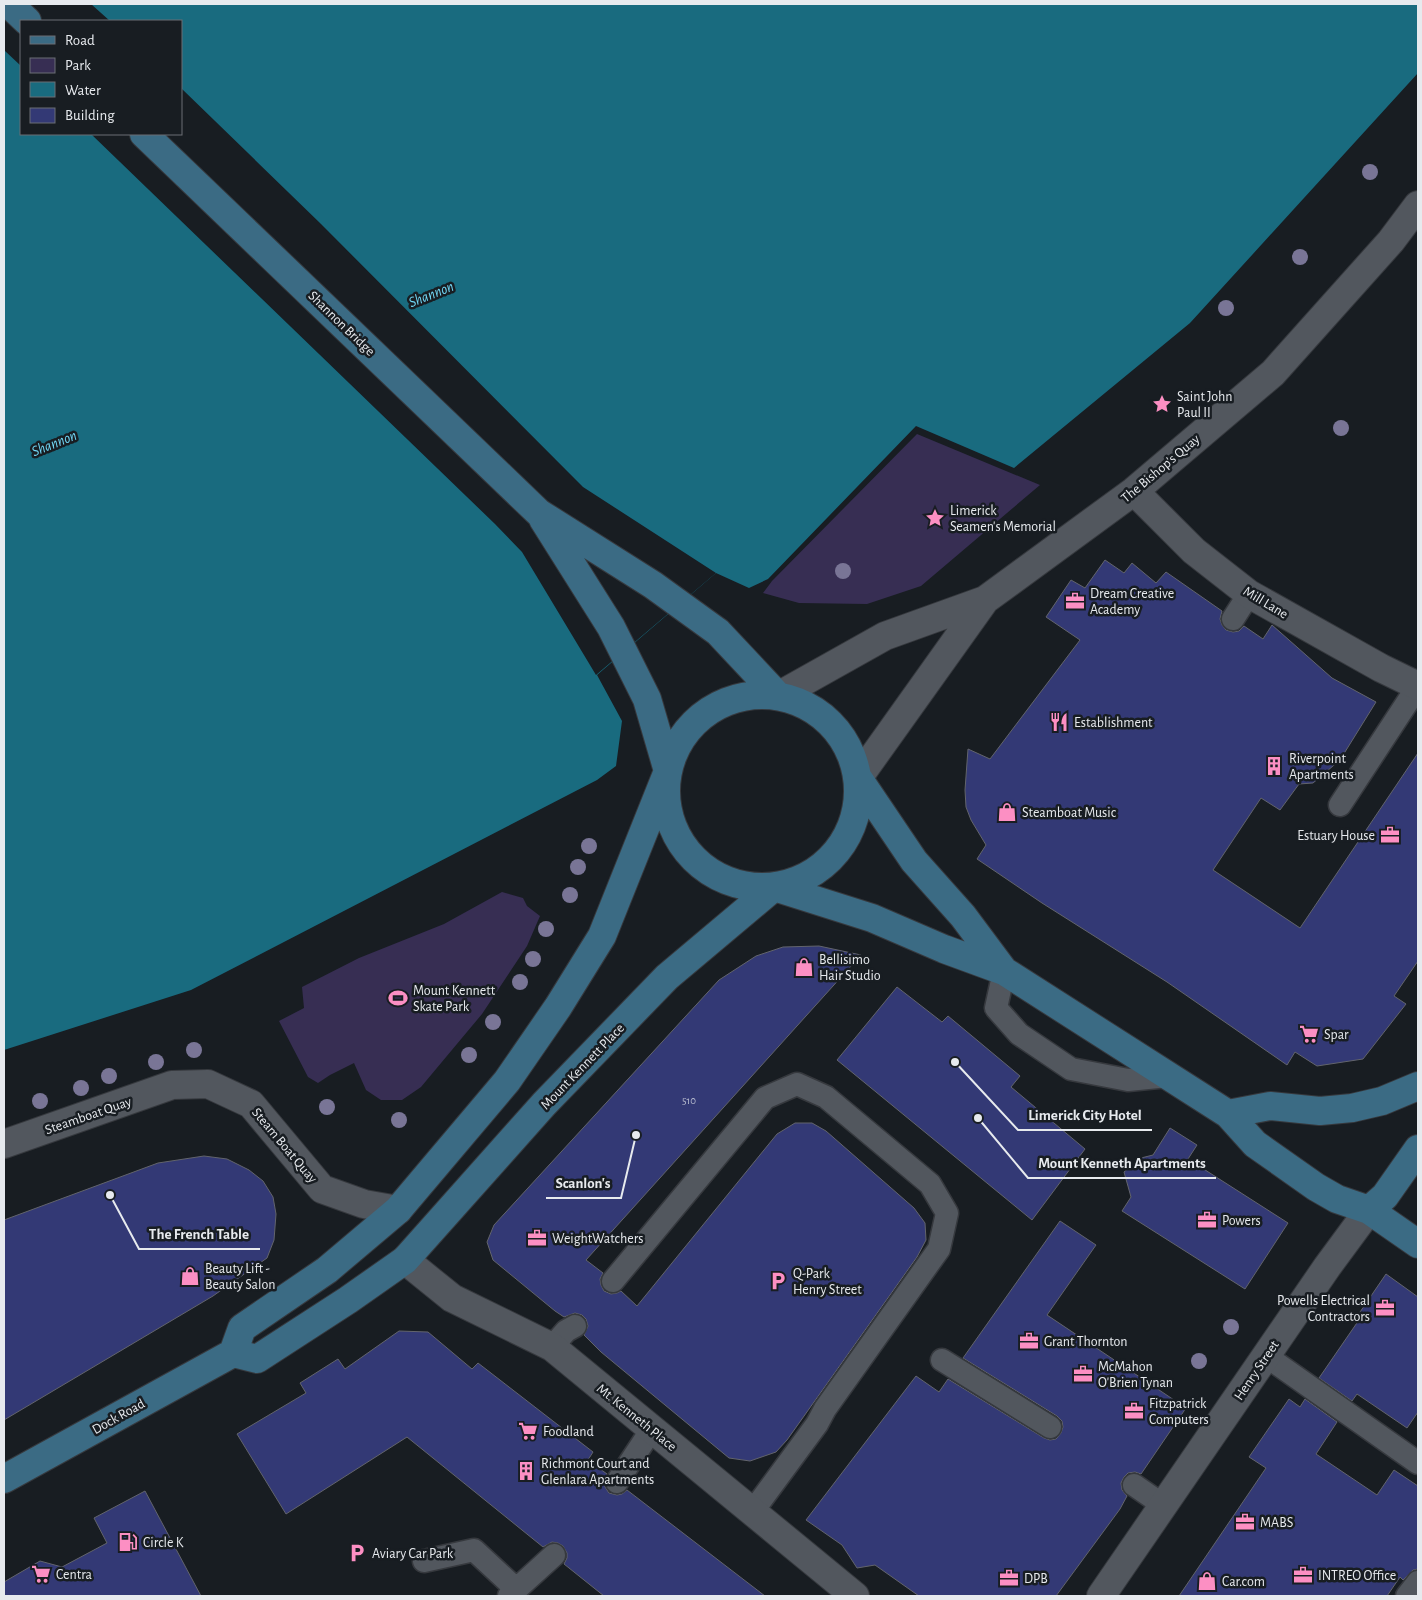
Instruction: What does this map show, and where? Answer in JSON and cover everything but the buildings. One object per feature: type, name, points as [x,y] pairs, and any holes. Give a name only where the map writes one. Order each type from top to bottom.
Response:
[{"type":"main road","points":[[9,4],[26,20]]},
{"type":"main road","name":"Shannon Bridge","points":[[145,135],[539,513]]},
{"type":"main road","points":[[539,513],[653,585],[718,632],[778,696]]},
{"type":"main road","points":[[405,1260],[348,1300],[257,1359],[233,1353],[242,1328],[326,1270],[398,1210],[507,1081],[558,1007],[602,936],[668,772],[679,743],[702,715],[722,704],[744,696],[761,694],[800,702],[821,714],[833,724],[852,754],[858,778],[858,806],[854,822],[845,840],[833,857],[817,870],[794,882],[774,886],[753,886],[733,883],[710,872],[691,856],[674,829],[667,806],[666,788],[668,772],[647,699],[611,627],[539,513]]},
{"type":"main road","points":[[858,778],[914,861],[963,916],[1004,971]]},
{"type":"main road","points":[[774,886],[872,918],[944,949],[1004,971],[1228,1114],[1255,1144],[1316,1187],[1337,1199],[1369,1210],[1418,1244]]},
{"type":"main road","name":"Mount Kennett Place","points":[[405,1260],[544,1104],[667,977],[774,886]]},
{"type":"main road","points":[[1228,1114],[1270,1106],[1320,1110],[1352,1108],[1382,1101],[1418,1086]]},
{"type":"main road","name":"Henry Street","points":[[1369,1210],[1385,1196],[1418,1149]]},
{"type":"main road","name":"Dock Road","points":[[4,1479],[233,1353]]},
{"type":"street","name":"The Bishop's Quay","points":[[778,696],[885,636],[985,600],[1134,491],[1273,373],[1391,241],[1418,205]]},
{"type":"street","name":"Mill Lane","points":[[1134,491],[1194,551],[1250,594],[1381,668],[1418,686]]},
{"type":"street","name":"The Bishop's Quay","points":[[858,778],[985,600]]},
{"type":"street","name":"Steam Boat Quay","points":[[172,1085],[208,1084],[251,1104],[322,1189],[364,1204],[398,1210]]},
{"type":"street","name":"Steamboat Quay","points":[[4,1144],[172,1085]]},
{"type":"street","name":"Henry Street","points":[[1101,1596],[1326,1267],[1369,1210]]},
{"type":"street","name":"Mt. Kenneth Place","points":[[405,1260],[452,1298],[552,1346],[856,1596]]},
{"type":"lane","points":[[1233,619],[1250,594]]},
{"type":"lane","points":[[1340,806],[1418,686]]},
{"type":"lane","points":[[1004,971],[996,1008],[1019,1034],[1071,1069],[1128,1080],[1168,1076]]},
{"type":"lane","points":[[612,1282],[765,1098],[797,1084],[826,1097],[930,1184],[947,1213],[939,1249],[815,1418],[753,1511]]},
{"type":"lane","points":[[552,1346],[566,1331],[575,1326]]},
{"type":"lane","points":[[1266,1356],[1418,1463]]},
{"type":"lane","points":[[942,1360],[1050,1426]]},
{"type":"lane","points":[[617,1482],[652,1429]]},
{"type":"lane","points":[[1134,1486],[1163,1505]]},
{"type":"lane","points":[[424,1562],[474,1550],[513,1593],[554,1556]]},
{"type":"lane","points":[[1407,1596],[1418,1582]]},
{"type":"green space","points":[[917,434],[1040,485],[921,586],[867,604],[799,603],[763,593],[772,581]]},
{"type":"green space","name":"Mount Kennett Skate Park","points":[[502,892],[523,898],[527,906],[540,916],[527,946],[482,1014],[421,1087],[402,1100],[381,1100],[366,1090],[354,1063],[318,1083],[308,1077],[279,1021],[304,1008],[302,987],[359,958],[444,924]]},
{"type":"water","name":"Shannon","points":[[4,4],[1418,4],[1418,73],[1190,323],[1014,468],[916,426],[768,579],[749,588],[716,573],[597,675],[622,721],[616,766],[597,780],[191,990],[4,1050]]},
{"type":"pier","points":[[4,4],[91,4],[109,20],[20,20],[20,65],[4,50]]},
{"type":"pier","points":[[182,89],[321,224],[583,487],[716,573],[596,675],[522,552],[92,135],[182,135]]},
{"type":"place","name":"Saint John Paul II","points":[[1162,404]]},
{"type":"place","name":"Limerick Seamen's Memorial","points":[[935,518]]},
{"type":"place","name":"Dream Creative Academy","points":[[1075,601]]},
{"type":"place","name":"Establishment","points":[[1059,722]]},
{"type":"place","name":"Riverpoint Apartments","points":[[1274,766]]},
{"type":"place","name":"Steamboat Music","points":[[1007,812]]},
{"type":"place","name":"Estuary House","points":[[1390,835]]},
{"type":"place","name":"Bellisimo Hair Studio","points":[[804,967]]},
{"type":"place","name":"Mount Kennett Skate Park","points":[[398,998]]},
{"type":"place","name":"Spar","points":[[1309,1034]]},
{"type":"place","name":"Limerick City Hotel","points":[[955,1062]]},
{"type":"place","name":"Mount Kenneth Apartments","points":[[978,1118]]},
{"type":"place","name":"Scanlon's","points":[[636,1135]]},
{"type":"place","name":"The French Table","points":[[110,1195]]},
{"type":"place","name":"Powers","points":[[1207,1220]]},
{"type":"place","name":"WeightWatchers","points":[[537,1238]]},
{"type":"place","name":"Beauty Lift - Beauty Salon","points":[[190,1276]]},
{"type":"place","name":"Q-Park Henry Street","points":[[778,1281]]},
{"type":"place","name":"Powells Electrical Contractors","points":[[1385,1308]]},
{"type":"place","name":"Grant Thornton","points":[[1029,1341]]},
{"type":"place","name":"McMahon O'Brien Tynan","points":[[1083,1374]]},
{"type":"place","name":"Fitzpatrick Computers","points":[[1134,1411]]},
{"type":"place","name":"Foodland","points":[[528,1431]]},
{"type":"place","name":"Richmont Court and Glenlara Apartments","points":[[526,1471]]},
{"type":"place","name":"MABS","points":[[1245,1522]]},
{"type":"place","name":"Circle K","points":[[128,1542]]},
{"type":"place","name":"Aviary Car Park","points":[[357,1553]]},
{"type":"place","name":"Centra","points":[[41,1574]]},
{"type":"place","name":"INTREO Office","points":[[1303,1575]]},
{"type":"place","name":"DPB","points":[[1009,1578]]},
{"type":"place","name":"Car.com","points":[[1207,1581]]}]
